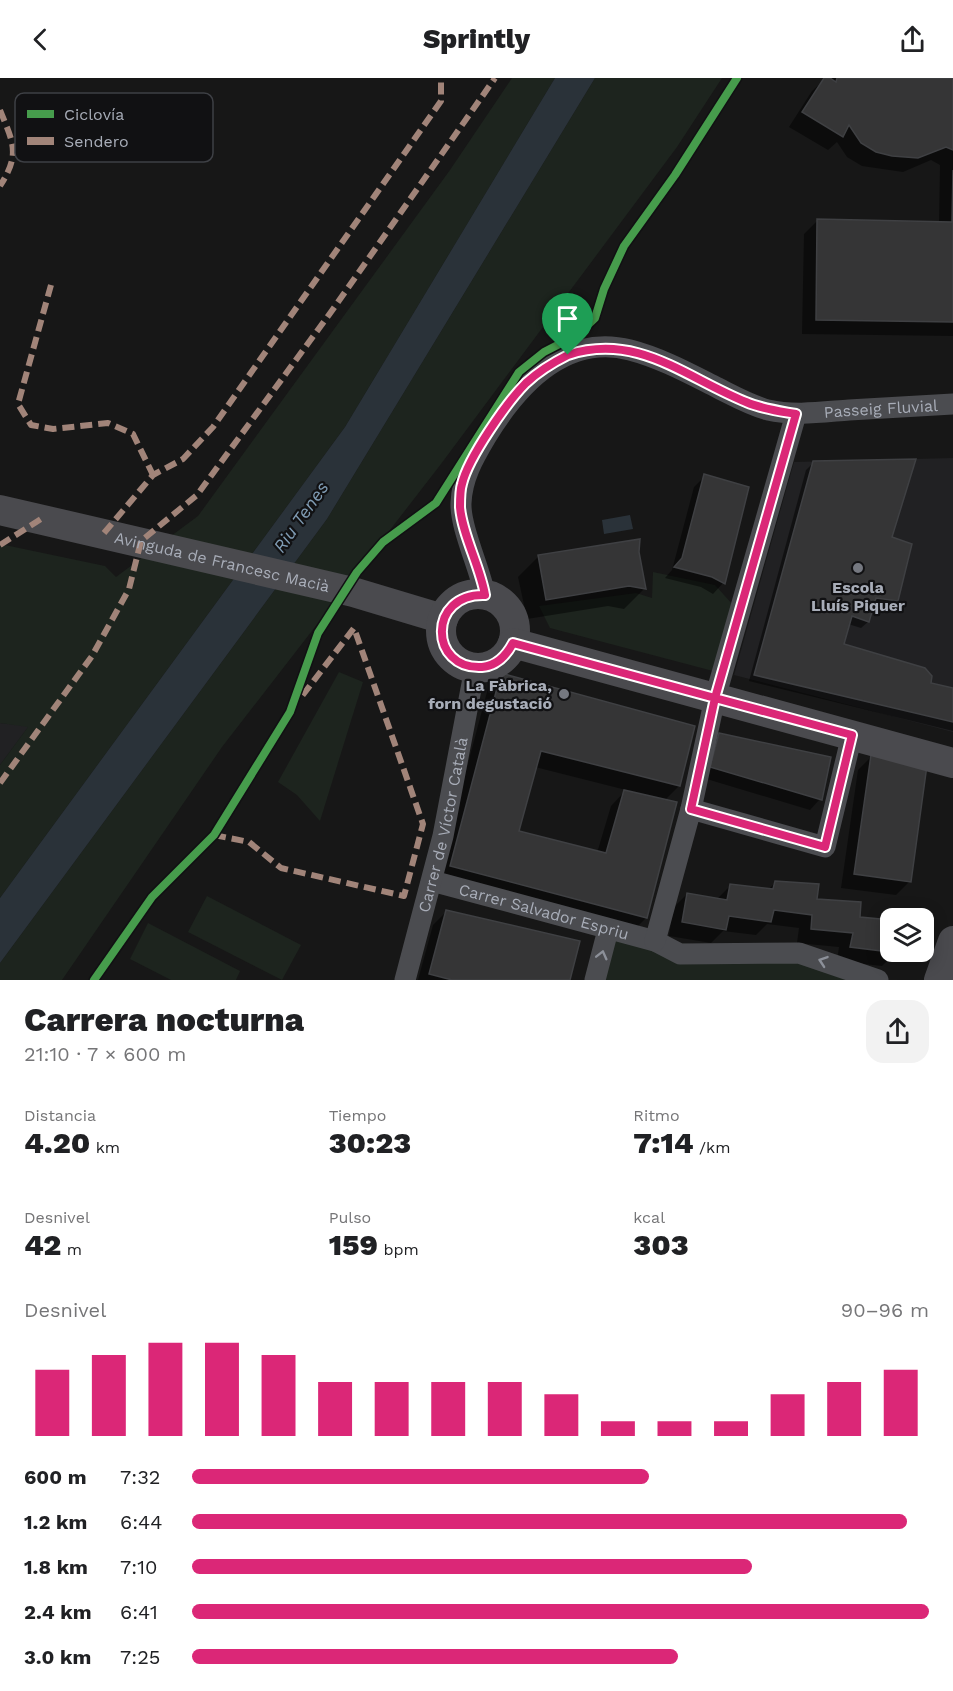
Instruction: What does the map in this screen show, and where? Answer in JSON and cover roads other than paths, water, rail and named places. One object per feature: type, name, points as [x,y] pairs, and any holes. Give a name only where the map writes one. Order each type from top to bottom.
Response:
[{"type":"street","name":"Passeig Fluvial","points":[[485,595],[482,577],[460,507],[462,484],[474,457],[496,422],[524,385],[544,368],[568,355],[584,349],[629,350],[672,365],[746,402],[767,410],[796,414],[953,404]]},
{"type":"street","points":[[655,941],[691,809],[715,698],[796,414]]},
{"type":"street","name":"Avinguda de Francesc Macià","points":[[0,510],[353,592],[443,619]]},
{"type":"street","points":[[485,595],[503,604],[510,612],[515,632],[513,643],[507,654],[498,662],[487,667],[475,668],[454,659],[447,651],[441,630],[448,610],[465,597],[485,595]]},
{"type":"street","points":[[513,643],[953,763]]},
{"type":"street","name":"Carrer de Víctor Català","points":[[405,980],[443,836],[475,668]]},
{"type":"street","points":[[691,809],[825,847],[852,735]]},
{"type":"street","name":"Carrer Salvador Espriu","points":[[432,881],[655,941],[680,954],[799,953],[878,980]]},
{"type":"street","points":[[595,980],[608,930]]},
{"type":"street","points":[[939,980],[953,941]]},
{"type":"water","name":"Riu Tenes","points":[[555,78],[595,78],[327,519],[0,963],[0,898],[345,427]]},
{"type":"water","points":[[630,515],[633,529],[604,534],[602,520]]},
{"type":"place","name":"Escola Lluís Piquer","points":[[858,568]]},
{"type":"place","name":"La Fàbrica, forn degustació","points":[[564,694]]}]
